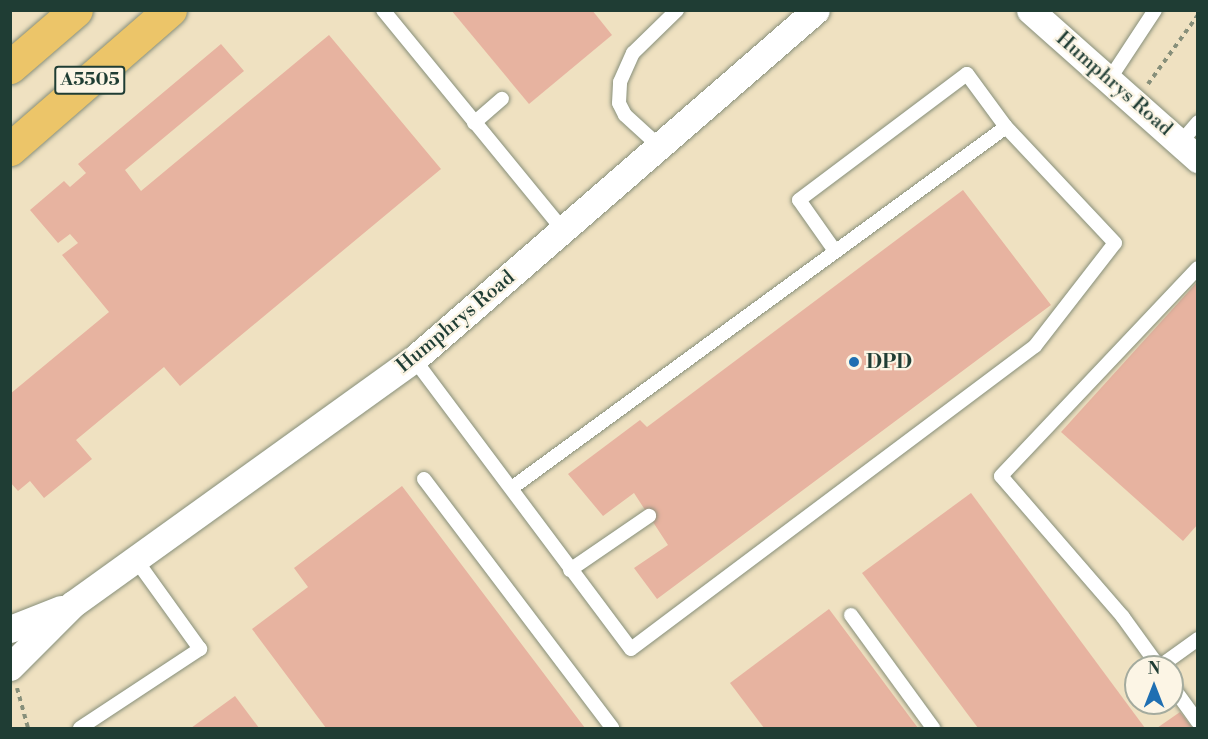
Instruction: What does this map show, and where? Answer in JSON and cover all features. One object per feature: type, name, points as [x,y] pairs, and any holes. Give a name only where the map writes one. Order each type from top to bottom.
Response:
[{"type":"main road","name":"A5505","points":[[10,67],[76,10]]},
{"type":"main road","name":"A5505","points":[[10,148],[170,10]]},
{"type":"street","name":"Humphrys Road","points":[[13,673],[74,604],[414,359],[816,10]]},
{"type":"street","name":"Humphrys Road","points":[[1030,10],[1189,151]]},
{"type":"street","name":"Humphrys Road","points":[[10,629],[74,604]]},
{"type":"lane","points":[[383,10],[563,230]]},
{"type":"lane","points":[[658,146],[625,115],[619,103],[620,82],[633,53],[677,10]]},
{"type":"lane","points":[[1109,80],[1155,10]]},
{"type":"lane","points":[[414,359],[513,487],[570,570],[631,649],[1035,346],[1115,243],[1006,127],[967,74],[799,200],[835,251]]},
{"type":"lane","points":[[474,123],[502,99]]},
{"type":"lane","points":[[1189,151],[1197,122]]},
{"type":"lane","points":[[513,487],[1006,127]]},
{"type":"lane","points":[[1150,655],[1123,617],[1001,476],[1197,268]]},
{"type":"lane","points":[[424,479],[612,729]]},
{"type":"lane","points":[[570,570],[649,516]]},
{"type":"lane","points":[[80,729],[200,649],[136,560]]},
{"type":"lane","points":[[851,615],[933,729]]},
{"type":"lane","points":[[1175,655],[1197,639]]},
{"type":"lane","points":[[1184,703],[1197,722]]},
{"type":"path","points":[[1135,101],[1197,15]]},
{"type":"path","points":[[13,673],[28,729]]},
{"type":"building","points":[[451,10],[592,10],[612,35],[529,104]]},
{"type":"building","points":[[329,35],[441,169],[180,386],[164,367],[76,440],[92,459],[44,498],[30,481],[18,491],[10,482],[10,394],[109,312],[62,255],[78,243],[70,234],[58,243],[30,210],[64,181],[70,187],[86,173],[78,164],[221,44],[244,71],[125,170],[141,191]]},
{"type":"building","name":"DPD","points":[[963,190],[1051,305],[657,599],[634,568],[668,545],[634,493],[603,516],[568,474],[640,420],[647,427]]},
{"type":"building","points":[[1198,281],[1198,524],[1183,541],[1061,432]]},
{"type":"building","points":[[402,486],[585,728],[326,728],[252,629],[308,587],[294,568]]},
{"type":"building","points":[[971,493],[1124,700],[1124,715],[1135,715],[1145,728],[978,728],[862,573]]},
{"type":"building","points":[[829,609],[918,728],[764,728],[730,683]]},
{"type":"building","points":[[235,696],[259,728],[191,728]]},
{"type":"building","points":[[1176,715],[1182,715],[1193,728],[1157,728]]},
{"type":"place","name":"DPD","points":[[854,362]]}]
